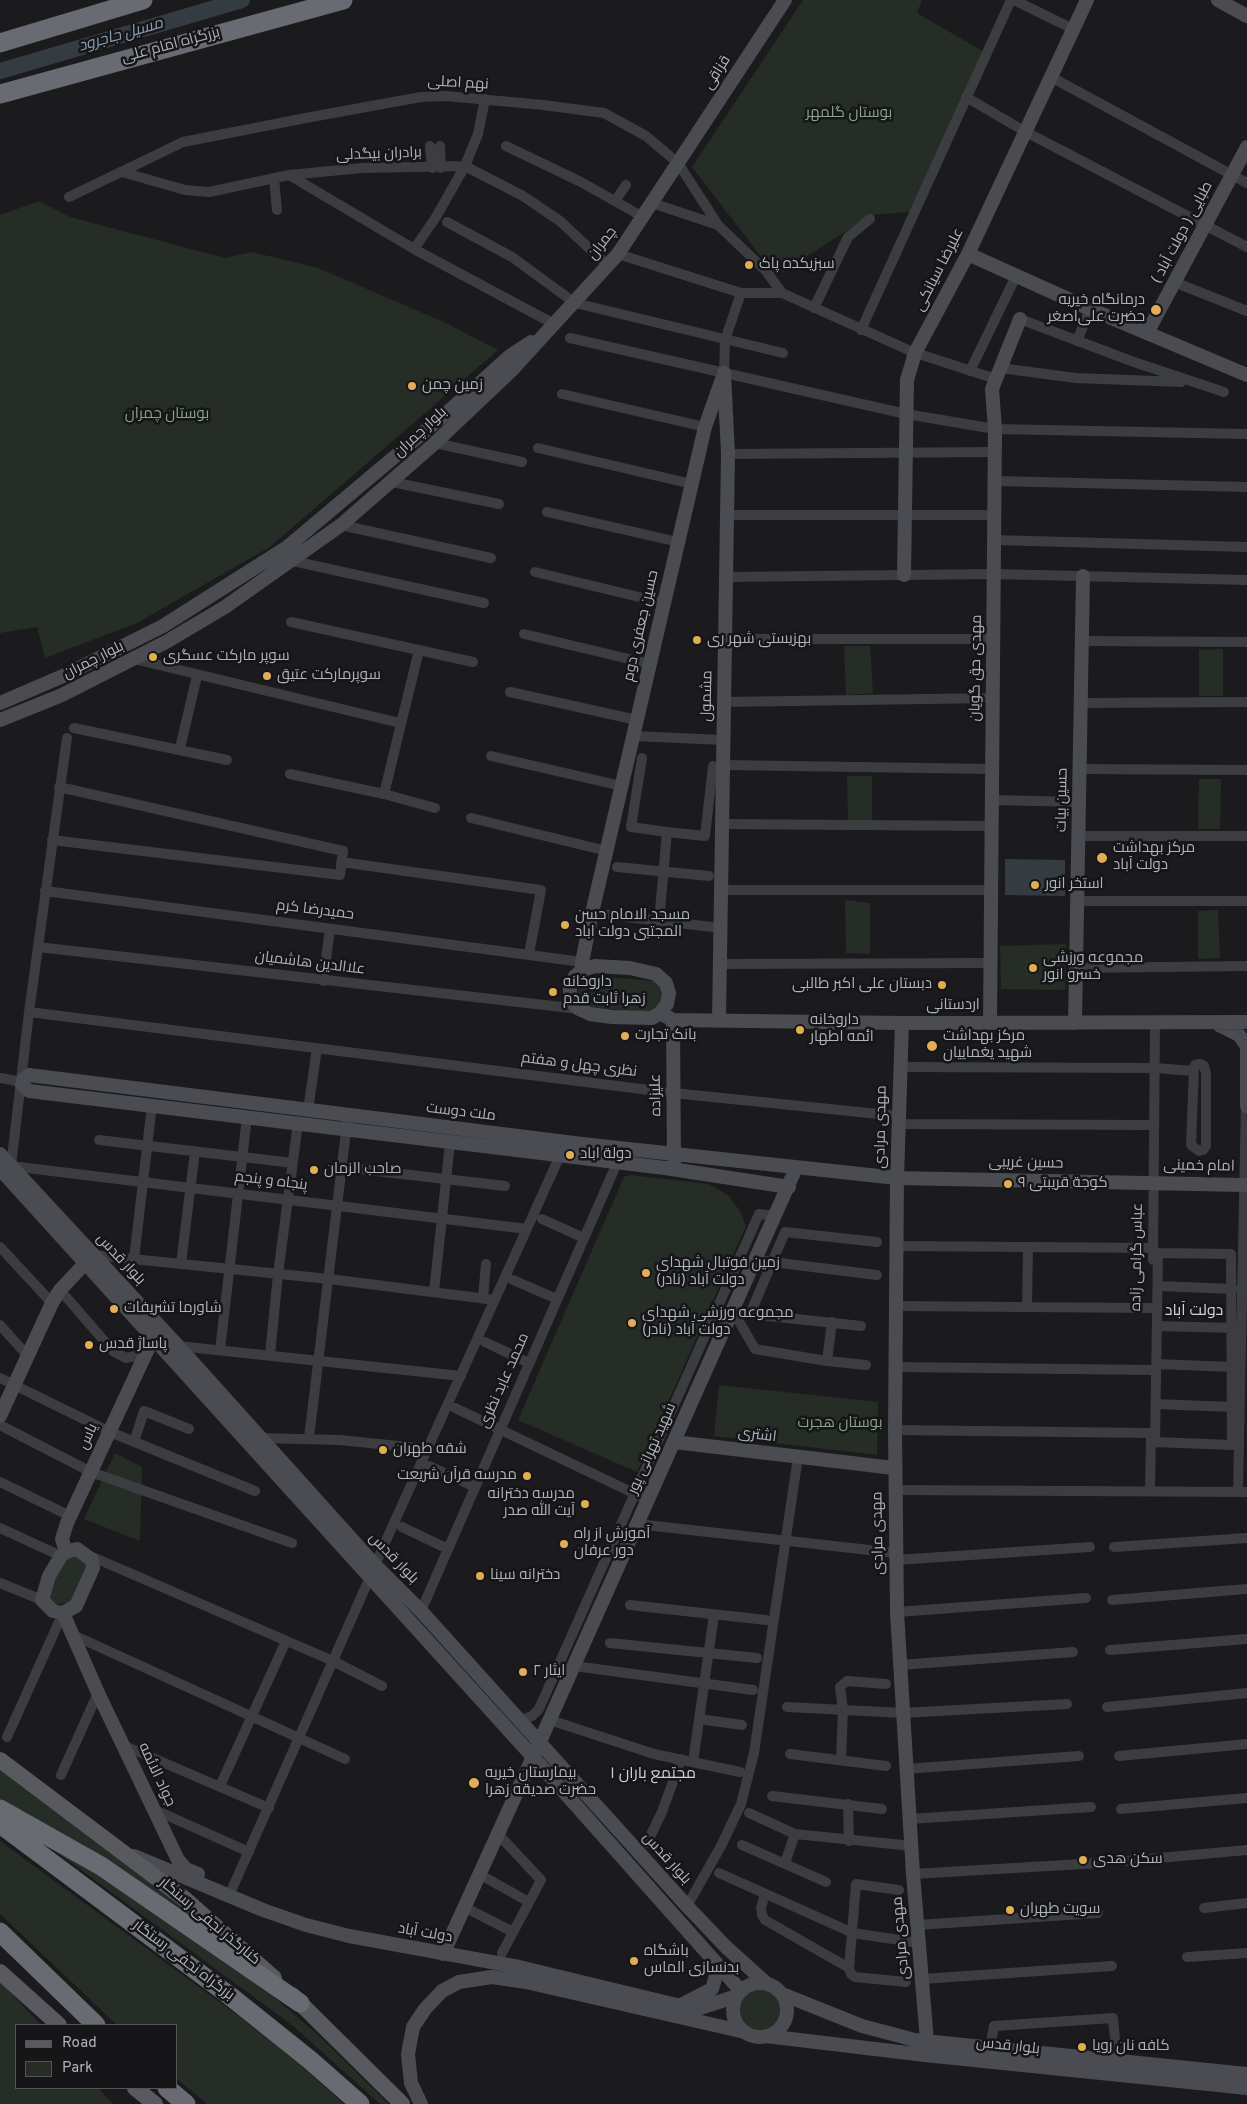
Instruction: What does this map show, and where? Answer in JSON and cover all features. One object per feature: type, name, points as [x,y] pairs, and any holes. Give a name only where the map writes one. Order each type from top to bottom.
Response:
[{"type":"highway","points":[[0,43],[143,0]]},
{"type":"highway","name":"بزرگراه امام علی","points":[[0,94],[343,0]]},
{"type":"highway","points":[[0,1809],[109,1871],[300,2003]]},
{"type":"highway","name":"بزرگراه نجفی رستگار","points":[[0,1824],[230,1996],[310,2060],[360,2104]]},
{"type":"highway","points":[[0,1932],[95,2024]]},
{"type":"highway","points":[[168,2089],[186,2104]]},
{"type":"main road","name":"کنارگذر نجفی رستگار","points":[[0,1760],[186,1900],[300,2003],[402,2104]]},
{"type":"main road","points":[[0,1972],[58,2024]]},
{"type":"main road","points":[[136,2089],[155,2104]]},
{"type":"street","name":"قزاقی","points":[[678,163],[785,0]]},
{"type":"street","points":[[861,330],[1012,0],[1073,29]]},
{"type":"street","name":"علیرضا سیانکی","points":[[904,575],[907,380],[1087,0]]},
{"type":"street","points":[[1223,1],[1247,16]]},
{"type":"street","points":[[1051,77],[1247,183]]},
{"type":"street","name":"نهم اصلی","points":[[69,198],[184,142],[421,96],[485,100],[604,113],[646,136],[678,163],[718,225],[766,271],[782,293]]},
{"type":"street","points":[[966,97],[1026,132],[1204,227],[1247,247]]},
{"type":"street","points":[[414,249],[436,217],[465,166],[478,134],[485,100]]},
{"type":"street","points":[[435,146],[437,168]]},
{"type":"street","points":[[506,146],[581,182],[643,217]]},
{"type":"street","name":"طبایی ( دولت آباد )","points":[[1147,333],[1247,147]]},
{"type":"street","name":"چمران","points":[[543,335],[575,303],[618,254],[678,163]]},
{"type":"street","points":[[465,166],[523,196],[560,221],[608,266]]},
{"type":"street","name":"برادران بیگدلی","points":[[122,172],[186,190],[209,192],[289,175],[362,168],[465,166]]},
{"type":"street","points":[[289,175],[414,249],[554,324]]},
{"type":"street","points":[[274,178],[277,210]]},
{"type":"street","points":[[615,201],[626,185]]},
{"type":"street","points":[[652,203],[718,225]]},
{"type":"street","points":[[814,308],[848,237],[870,219]]},
{"type":"street","points":[[447,222],[512,257],[575,303],[783,353]]},
{"type":"street","points":[[618,254],[741,292],[782,293],[861,330],[919,354],[970,371],[1076,378],[1193,382]]},
{"type":"street","points":[[968,254],[1090,309],[1247,375]]},
{"type":"street","points":[[970,371],[1016,276]]},
{"type":"street","points":[[1174,282],[1247,311]]},
{"type":"street","name":"حسین جعفری دوم","points":[[579,1010],[570,999],[570,987],[582,966],[592,913],[705,426],[724,373],[725,340],[741,292]]},
{"type":"street","points":[[1077,341],[1090,309]]},
{"type":"street","points":[[1020,319],[1077,341],[1224,392]]},
{"type":"street","name":"مهدی حق گویان","points":[[990,1023],[995,515],[995,429],[992,389],[1020,319]]},
{"type":"street","name":"بلوار چمران","points":[[0,720],[62,695],[134,659],[225,607],[293,561],[341,525],[436,443],[511,371],[543,335]]},
{"type":"street","name":"بلوار چمران","points":[[0,703],[63,676],[163,626],[286,548],[442,418],[511,355],[543,335]]},
{"type":"street","points":[[570,338],[906,414],[995,429],[1247,434]]},
{"type":"street","name":"مشمول","points":[[719,1019],[722,824],[718,766],[724,740],[728,454],[724,373]]},
{"type":"street","points":[[562,394],[705,426]]},
{"type":"street","points":[[436,443],[522,462]]},
{"type":"street","points":[[538,448],[692,484]]},
{"type":"street","points":[[728,454],[995,452]]},
{"type":"street","points":[[995,481],[1247,487]]},
{"type":"street","points":[[392,482],[499,504]]},
{"type":"street","points":[[547,512],[678,542]]},
{"type":"street","points":[[727,514],[995,515]]},
{"type":"street","points":[[341,525],[491,558]]},
{"type":"street","points":[[994,540],[1247,547]]},
{"type":"street","points":[[293,561],[484,603]]},
{"type":"street","points":[[535,572],[664,603]]},
{"type":"street","points":[[726,577],[994,574],[1247,580]]},
{"type":"street","name":"حسین بیات","points":[[1075,1024],[1083,576]]},
{"type":"street","points":[[291,622],[472,662]]},
{"type":"street","points":[[524,634],[650,664]]},
{"type":"street","points":[[725,638],[993,639]]},
{"type":"street","points":[[1081,641],[1247,642]]},
{"type":"street","points":[[384,794],[419,650]]},
{"type":"street","points":[[134,659],[197,676],[400,723]]},
{"type":"street","points":[[180,748],[197,676]]},
{"type":"street","points":[[510,692],[637,720]]},
{"type":"street","points":[[724,702],[993,698]]},
{"type":"street","points":[[1081,702],[1247,702]]},
{"type":"street","points":[[74,728],[180,748],[227,760]]},
{"type":"street","points":[[633,736],[724,740]]},
{"type":"street","points":[[6,1168],[22,1082],[29,1012],[67,738]]},
{"type":"street","points":[[490,756],[622,786]]},
{"type":"street","points":[[642,758],[631,827],[705,836],[718,766],[992,769]]},
{"type":"street","points":[[1079,769],[1247,770]]},
{"type":"street","points":[[290,774],[384,794],[435,808]]},
{"type":"street","points":[[52,840],[340,874],[342,851],[59,787]]},
{"type":"street","points":[[992,800],[1079,802]]},
{"type":"street","points":[[471,818],[607,851]]},
{"type":"street","points":[[722,824],[992,826]]},
{"type":"street","points":[[659,922],[667,832]]},
{"type":"street","points":[[1078,836],[1247,836]]},
{"type":"street","points":[[341,862],[541,890],[528,954]]},
{"type":"street","points":[[617,867],[709,876]]},
{"type":"street","points":[[721,890],[991,890]]},
{"type":"street","name":"حمیدرضا کرم","points":[[45,892],[528,954],[582,966]]},
{"type":"street","points":[[1077,901],[1247,901]]},
{"type":"street","points":[[592,913],[721,928]]},
{"type":"street","points":[[323,981],[330,929]]},
{"type":"street","name":"علاالدین هاشمیان","points":[[38,947],[579,1010]]},
{"type":"street","points":[[720,964],[990,963]]},
{"type":"street","points":[[579,1010],[590,1014],[633,1019],[652,1018],[660,1013],[668,1004],[670,993],[666,983],[656,974],[645,970],[608,966],[582,966]]},
{"type":"street","points":[[1076,968],[1247,966]]},
{"type":"street","name":"نظری چهل و هفتم","points":[[29,1012],[898,1120],[1154,1125]]},
{"type":"street","name":"اردستانی","points":[[660,1013],[674,1020],[1075,1024],[1247,1022]]},
{"type":"street","name":"علیزاده","points":[[674,1020],[674,1170]]},
{"type":"street","name":"مهدی مرادی","points":[[902,1023],[897,1178],[894,1490],[902,1713],[918,1943],[927,2041]]},
{"type":"street","name":"عباس گرامی زاده","points":[[1150,1492],[1154,1367],[1152,1308],[1155,1023]]},
{"type":"street","points":[[894,1490],[1242,1492],[1243,1424],[1239,1338],[1231,1254],[1158,1253],[1158,1326],[1154,1367],[1156,1404],[1155,1442],[1232,1445],[1232,1367],[1239,1338],[1245,1261],[1247,1046],[1233,1031],[1211,1023]]},
{"type":"street","points":[[308,1110],[317,1048]]},
{"type":"street","points":[[1200,1064],[1204,1066],[1206,1073],[1206,1146],[1203,1150],[1199,1151],[1191,1145],[1194,1071],[1196,1065],[1200,1064]]},
{"type":"street","points":[[900,1067],[1154,1068],[1194,1071]]},
{"type":"street","name":"ملت دوست","points":[[789,1187],[674,1170],[29,1091],[22,1082],[29,1075],[674,1155],[897,1178]]},
{"type":"street","points":[[0,1078],[22,1082]]},
{"type":"street","points":[[134,1260],[152,1105]]},
{"type":"street","points":[[309,1438],[330,1279],[348,1115]]},
{"type":"street","points":[[220,1350],[247,1117]]},
{"type":"street","points":[[270,1355],[278,1274],[298,1124]]},
{"type":"street","points":[[99,1140],[293,1163]]},
{"type":"street","points":[[232,1889],[372,1571],[565,1142]]},
{"type":"street","points":[[434,1292],[450,1143]]},
{"type":"street","points":[[181,1264],[195,1151]]},
{"type":"street","name":"بلوار قدس","points":[[0,1154],[6,1168],[89,1258],[178,1346],[280,1460],[372,1571],[533,1757],[710,1955],[739,1993]]},
{"type":"street","name":"محمد عابد نظری","points":[[422,1611],[617,1163]]},
{"type":"street","points":[[342,1167],[505,1186]]},
{"type":"street","name":"پنجاه و پنجم","points":[[6,1168],[191,1187],[527,1229]]},
{"type":"street","name":"شهید تهرانی پور","points":[[443,1954],[574,1666],[796,1168]]},
{"type":"street","name":"حسین غریبی","points":[[897,1178],[1153,1182]]},
{"type":"street","name":"امام خمینی","points":[[1153,1182],[1246,1185]]},
{"type":"street","points":[[519,1721],[532,1716],[539,1709],[759,1214],[776,1216]]},
{"type":"street","points":[[542,1219],[584,1238]]},
{"type":"street","points":[[860,1326],[750,1314],[785,1232],[877,1242]]},
{"type":"street","points":[[897,1246],[1153,1248]]},
{"type":"street","points":[[0,1247],[52,1303]]},
{"type":"street","points":[[1028,1247],[1028,1308]]},
{"type":"street","points":[[0,1416],[52,1303],[60,1290],[89,1258],[181,1264],[330,1279],[495,1300]]},
{"type":"street","name":"بلوار قدس","points":[[89,1258],[153,1338],[372,1571],[422,1611],[687,1906],[726,1947],[766,1983]]},
{"type":"street","points":[[756,1260],[877,1275]]},
{"type":"street","points":[[483,1298],[486,1264]]},
{"type":"street","points":[[513,1280],[557,1299]]},
{"type":"street","points":[[1158,1286],[1233,1289]]},
{"type":"street","points":[[60,1290],[113,1351],[126,1358],[146,1354]]},
{"type":"street","points":[[897,1306],[1152,1308]]},
{"type":"street","points":[[733,1311],[755,1350],[866,1365]]},
{"type":"street","points":[[827,1360],[832,1322]]},
{"type":"street","points":[[0,1325],[28,1356]]},
{"type":"street","points":[[1158,1326],[1239,1338]]},
{"type":"street","name":"یاس","points":[[63,1554],[62,1539],[70,1516],[153,1338]]},
{"type":"street","points":[[485,1342],[529,1363]]},
{"type":"street","points":[[178,1346],[461,1376]]},
{"type":"street","points":[[895,1367],[1232,1367]]},
{"type":"street","points":[[0,1378],[110,1432],[254,1491]]},
{"type":"street","points":[[1156,1404],[1232,1407]]},
{"type":"street","points":[[454,1408],[648,1500]]},
{"type":"street","points":[[134,1442],[144,1411],[190,1429]]},
{"type":"street","points":[[0,1425],[91,1472],[292,1543]]},
{"type":"street","points":[[894,1430],[1151,1434]]},
{"type":"street","points":[[259,1438],[309,1438],[427,1449]]},
{"type":"street","points":[[280,1460],[278,1450],[281,1438]]},
{"type":"street","name":"اشتری","points":[[674,1442],[894,1468]]},
{"type":"street","points":[[687,1906],[721,1846],[741,1804],[754,1752],[798,1457]]},
{"type":"street","points":[[428,1466],[475,1487]]},
{"type":"street","points":[[0,1482],[70,1516]]},
{"type":"street","points":[[637,1524],[786,1540],[896,1557],[1090,1547]]},
{"type":"street","points":[[402,1527],[448,1549]]},
{"type":"street","points":[[0,1528],[63,1554]]},
{"type":"street","points":[[1114,1547],[1247,1538]]},
{"type":"street","points":[[42,1600],[49,1576],[63,1554],[77,1549],[333,1661],[382,1686]]},
{"type":"street","points":[[7,1737],[63,1613],[76,1606],[87,1582],[93,1568],[92,1560],[87,1554]]},
{"type":"street","points":[[0,1584],[42,1600],[53,1611],[63,1613]]},
{"type":"street","points":[[1112,1600],[1247,1589]]},
{"type":"street","points":[[897,1612],[1086,1598]]},
{"type":"street","points":[[630,1605],[766,1620]]},
{"type":"street","name":"جواد الائمه","points":[[63,1613],[70,1634],[181,1865],[254,1900],[263,1910]]},
{"type":"street","points":[[693,1762],[714,1615]]},
{"type":"street","points":[[70,1634],[345,1759]]},
{"type":"street","points":[[1110,1650],[1247,1639]]},
{"type":"street","points":[[220,1786],[286,1641]]},
{"type":"street","points":[[610,1643],[757,1658]]},
{"type":"street","points":[[900,1665],[1073,1652]]},
{"type":"street","points":[[574,1666],[704,1685],[754,1690]]},
{"type":"street","points":[[841,1760],[843,1710],[840,1687],[842,1683],[846,1681],[886,1684]]},
{"type":"street","points":[[546,1692],[552,1714],[654,1754],[740,1772]]},
{"type":"street","points":[[61,1775],[98,1693]]},
{"type":"street","points":[[1107,1707],[1247,1693]]},
{"type":"street","points":[[787,1707],[902,1713],[1066,1704]]},
{"type":"street","points":[[699,1719],[742,1726]]},
{"type":"street","points":[[1119,1756],[1247,1744]]},
{"type":"street","points":[[125,1746],[269,1808]]},
{"type":"street","points":[[790,1754],[886,1766]]},
{"type":"street","points":[[906,1769],[1079,1756]]},
{"type":"street","points":[[647,1843],[662,1812],[681,1759]]},
{"type":"street","points":[[772,1796],[882,1809]]},
{"type":"street","points":[[1121,1809],[1247,1798]]},
{"type":"street","points":[[848,1804],[849,1841]]},
{"type":"street","points":[[910,1819],[1091,1807]]},
{"type":"street","points":[[155,1810],[249,1852]]},
{"type":"street","points":[[749,1814],[795,1834],[912,1846]]},
{"type":"street","points":[[498,1834],[540,1880],[502,1953]]},
{"type":"street","points":[[785,1863],[795,1834]]},
{"type":"street","points":[[742,1845],[826,1882]]},
{"type":"street","name":"دولت آباد","points":[[116,1848],[263,1910],[306,1925],[349,1936],[519,1967],[679,2006],[700,2008],[739,1993]]},
{"type":"street","points":[[1126,1861],[1247,1850]]},
{"type":"street","points":[[913,1874],[1099,1863]]},
{"type":"street","points":[[719,1873],[853,1932],[918,1943]]},
{"type":"street","points":[[480,1874],[529,1902]]},
{"type":"street","points":[[899,1890],[856,1884],[849,1968],[851,1974],[855,1976],[906,1982]]},
{"type":"street","points":[[765,1894],[761,1908],[762,1915],[766,1920],[849,1968]]},
{"type":"street","points":[[1204,1908],[1247,1904]]},
{"type":"street","points":[[464,1907],[512,1932]]},
{"type":"street","points":[[917,1925],[1098,1913]]},
{"type":"street","points":[[1187,1957],[1247,1953]]},
{"type":"street","points":[[679,2006],[712,1989],[717,1972],[710,1955]]},
{"type":"street","points":[[922,1980],[1112,1966]]},
{"type":"street","points":[[421,2104],[410,2083],[408,2054],[413,2027],[425,2009],[442,1991],[458,1982],[492,1977],[526,1982],[745,2032],[752,2036],[766,2036],[774,2033],[785,2019],[787,2011],[782,1994],[766,1983],[752,1984],[739,1993],[733,2015],[736,2022],[745,2032]]},
{"type":"street","name":"بلوار قدس","points":[[782,1994],[862,2026],[927,2041],[1247,2074]]},
{"type":"street","points":[[990,2047],[994,2026],[1113,2018],[1117,2060]]},
{"type":"street","name":"بلوار قدس","points":[[766,2036],[925,2055],[1247,2088]]},
{"type":"green space","name":"بوستان گلمهر","points":[[803,0],[922,0],[917,13],[986,53],[917,211],[871,215],[776,276],[692,167]]},
{"type":"green space","name":"بوستان چمران","points":[[39,201],[70,217],[225,258],[252,252],[318,268],[446,323],[498,350],[270,547],[137,623],[45,658],[37,627],[0,633],[0,215]]},
{"type":"green space","points":[[844,646],[870,646],[873,693],[846,695]]},
{"type":"green space","points":[[1223,649],[1223,696],[1199,696],[1199,650]]},
{"type":"green space","points":[[847,776],[872,776],[872,820],[848,820]]},
{"type":"green space","points":[[1199,779],[1221,779],[1220,829],[1198,829]]},
{"type":"green space","points":[[845,900],[870,903],[870,954],[846,953]]},
{"type":"green space","points":[[1218,910],[1220,958],[1198,959],[1198,911]]},
{"type":"green space","name":"مجموعه ورزشی خسرو انور","points":[[1066,944],[1065,990],[1001,989],[1000,946]]},
{"type":"green space","points":[[593,976],[654,981],[660,986],[661,1002],[654,1009],[645,1012],[588,1007],[582,1003],[578,995],[579,986],[583,979]]},
{"type":"green space","name":"مجموعه ورزشی شهدای دولت آباد (نادر)","points":[[630,1175],[708,1184],[728,1195],[740,1211],[746,1226],[637,1472],[518,1420],[624,1177]]},
{"type":"green space","name":"بوستان هجرت","points":[[719,1385],[878,1402],[877,1455],[714,1436]]},
{"type":"green space","points":[[115,1453],[142,1467],[140,1541],[84,1519]]},
{"type":"green space","points":[[79,1556],[85,1560],[88,1569],[73,1600],[69,1603],[56,1604],[48,1598],[59,1569],[69,1558]]},
{"type":"green space","points":[[0,1768],[216,1932],[0,1803]]},
{"type":"green space","points":[[26,1827],[251,1977],[318,2035],[389,2104],[380,2104],[292,2025],[28,1831]]},
{"type":"green space","points":[[0,1841],[237,2015],[302,2066],[344,2104],[207,2104],[178,2080],[178,2024],[116,2024],[0,1914]]},
{"type":"green space","points":[[0,1981],[40,2024],[15,2024],[15,2089],[99,2089],[113,2104],[0,2104]]},
{"type":"green space","points":[[760,1986],[769,1988],[777,1993],[782,2001],[784,2010],[782,2019],[777,2027],[769,2032],[760,2034],[751,2032],[743,2027],[738,2019],[736,2010],[738,2001],[743,1993],[751,1988]]},
{"type":"shaded area","name":"استخر انور","points":[[1005,859],[1065,860],[1065,896],[1005,895]]},
{"type":"waterway","name":"مسیل جاجرود","points":[[0,71],[242,0]]},
{"type":"place","name":"سبزیکده پاک","points":[[749,265]]},
{"type":"place","name":"درمانگاه خیریه حضرت علی‌اصغر","points":[[1156,310]]},
{"type":"place","name":"زمین چمن","points":[[412,386]]},
{"type":"place","name":"بهزیستی شهر ری","points":[[697,640]]},
{"type":"place","name":"سوپر مارکت عسگری","points":[[153,657]]},
{"type":"place","name":"سوپرمارکت عتیق","points":[[267,676]]},
{"type":"place","name":"مرکز بهداشت دولت آباد","points":[[1102,858]]},
{"type":"place","name":"استخر انور","points":[[1035,885]]},
{"type":"place","name":"مسجد الامام حسن المجتبى دولت اباد","points":[[565,925]]},
{"type":"place","name":"مجموعه ورزشی خسرو انور","points":[[1033,968]]},
{"type":"place","name":"دبستان علی اکبر طالبی","points":[[942,985]]},
{"type":"place","name":"داروخانه زهرا ثابت قدم","points":[[553,992]]},
{"type":"place","name":"داروخانه ائمه اطهار","points":[[800,1030]]},
{"type":"place","name":"بانک تجارت","points":[[625,1036]]},
{"type":"place","name":"مرکز بهداشت شهید یغماییان","points":[[932,1046]]},
{"type":"place","name":"دولة اباد","points":[[570,1155]]},
{"type":"place","name":"صاحب الزمان","points":[[314,1170]]},
{"type":"place","name":"۹ کوجة قریبتی","points":[[1008,1184]]},
{"type":"place","name":"زمین فوتبال شهدای دولت آباد (نادر)","points":[[646,1273]]},
{"type":"place","name":"شاورما تشریفات","points":[[114,1309]]},
{"type":"place","name":"مجموعه ورزشی شهدای دولت آباد (نادر)","points":[[632,1323]]},
{"type":"place","name":"پاساژ قدس","points":[[89,1345]]},
{"type":"place","name":"شقه طهران","points":[[383,1450]]},
{"type":"place","name":"مدرسه قرآن شریعت","points":[[527,1476]]},
{"type":"place","name":"مدرسه دخترانه آیت الله صدر","points":[[585,1504]]},
{"type":"place","name":"آموزش از راه دور عرفان","points":[[564,1544]]},
{"type":"place","name":"دخترانه سینا","points":[[480,1576]]},
{"type":"place","name":"ایثار ۲","points":[[523,1672]]},
{"type":"place","name":"بیمارستان خیریه حضرت صدیقه زهرا","points":[[474,1783]]},
{"type":"place","name":"سكن هدى","points":[[1083,1860]]},
{"type":"place","name":"سويت طهران","points":[[1010,1910]]},
{"type":"place","name":"باشگاه بدنسازی الماس","points":[[634,1961]]},
{"type":"place","name":"کافه نان رویا","points":[[1082,2047]]},
{"type":"district","name":"دولت آباد","points":[[1194,1312]]},
{"type":"district","name":"مجتمع باران ١","points":[[653,1775]]}]
